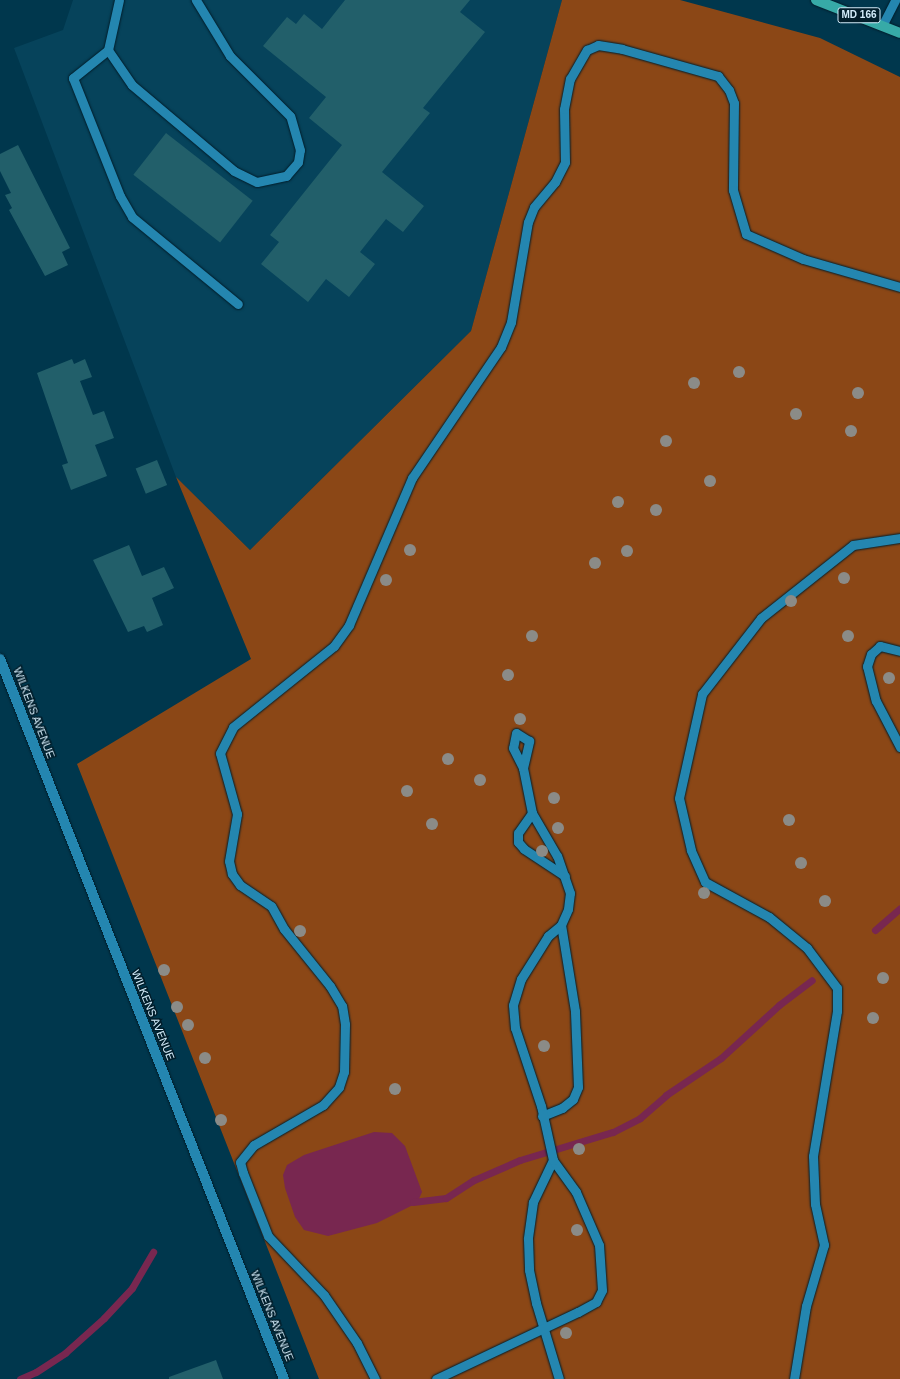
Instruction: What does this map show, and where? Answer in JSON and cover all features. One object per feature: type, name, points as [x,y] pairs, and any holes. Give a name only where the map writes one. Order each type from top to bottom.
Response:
[{"type":"main road","name":"MD 166","points":[[816,0],[883,24],[900,33]]},
{"type":"main road","name":"WILKENS AVENUE","points":[[0,659],[284,1379]]},
{"type":"lane","points":[[119,0],[108,50],[73,78],[120,196],[132,217],[155,238],[238,304]]},
{"type":"lane","points":[[108,50],[132,85],[234,171],[257,182],[286,176],[298,162],[300,150],[290,116],[230,56],[196,0]]},
{"type":"lane","points":[[883,24],[895,0]]},
{"type":"lane","points":[[375,1379],[357,1343],[324,1295],[268,1236],[240,1162],[254,1145],[323,1105],[338,1087],[344,1072],[345,1024],[342,1006],[330,986],[284,929],[271,906],[240,885],[232,874],[228,861],[237,814],[220,753],[233,727],[273,692],[334,646],[349,625],[412,478],[501,347],[511,322],[528,222],[534,207],[555,182],[565,162],[564,109],[570,79],[587,50],[598,45],[622,49],[718,76],[729,90],[734,103],[733,190],[746,234],[803,259],[900,287]]},
{"type":"lane","points":[[794,1379],[806,1306],[824,1245],[815,1204],[812,1156],[837,1011],[837,988],[807,948],[768,917],[705,882],[691,850],[679,798],[702,694],[761,618],[853,546],[900,538]]},
{"type":"lane","points":[[900,651],[880,646],[871,654],[867,666],[876,701],[900,747]]},
{"type":"lane","points":[[436,1379],[543,1329],[596,1302],[602,1290],[599,1245],[589,1215],[566,1175],[553,1160],[544,1133],[542,1116],[514,1028],[514,1005],[521,979],[535,954],[548,936],[561,925],[568,909],[570,893],[557,856],[532,813],[523,768]]},
{"type":"lane","points":[[532,813],[518,832],[518,842],[529,852],[565,876]]},
{"type":"lane","points":[[542,1116],[562,1108],[573,1099],[578,1087],[575,1011],[561,925]]},
{"type":"lane","points":[[553,1160],[529,1217],[529,1270],[543,1329],[559,1379]]},
{"type":"shaded area","points":[[73,0],[562,0],[471,331],[250,550],[176,477],[14,48],[63,30]]},
{"type":"shaded area","points":[[562,0],[680,0],[820,38],[900,77],[900,1379],[319,1379],[77,764],[251,659],[176,477],[250,550],[471,331]]},
{"type":"shaded area","points":[[374,1132],[392,1133],[405,1146],[422,1192],[417,1203],[377,1223],[328,1236],[304,1230],[295,1217],[285,1188],[283,1175],[287,1165],[304,1155]]},
{"type":"building","points":[[345,0],[470,0],[460,12],[485,32],[423,108],[430,113],[382,172],[424,206],[403,232],[386,219],[360,252],[375,264],[349,297],[326,279],[308,302],[261,264],[279,242],[270,235],[342,145],[309,118],[326,97],[263,46],[287,17],[296,24],[304,14],[322,29]]},
{"type":"building","points":[[166,133],[253,201],[220,242],[133,175]]},
{"type":"building","points":[[18,145],[70,248],[62,252],[68,265],[45,276],[9,210],[12,208],[5,195],[11,193],[0,171],[0,154]]},
{"type":"building","points":[[72,359],[74,364],[85,359],[92,377],[80,381],[93,415],[104,411],[114,438],[95,445],[107,476],[71,490],[62,465],[68,463],[37,373]]},
{"type":"building","points":[[157,460],[167,485],[146,494],[136,469]]},
{"type":"building","points":[[129,545],[142,576],[164,567],[174,588],[152,598],[163,625],[147,632],[144,626],[128,632],[93,560]]},
{"type":"building","points":[[216,1360],[223,1379],[169,1379],[169,1377]]},
{"type":"waterway","points":[[875,930],[900,908]]},
{"type":"waterway","points":[[413,1202],[446,1198],[474,1180],[520,1160],[613,1132],[640,1118],[666,1095],[721,1058],[779,1005],[812,980]]},
{"type":"waterway","points":[[20,1379],[36,1372],[65,1353],[104,1318],[132,1288],[153,1252]]}]
